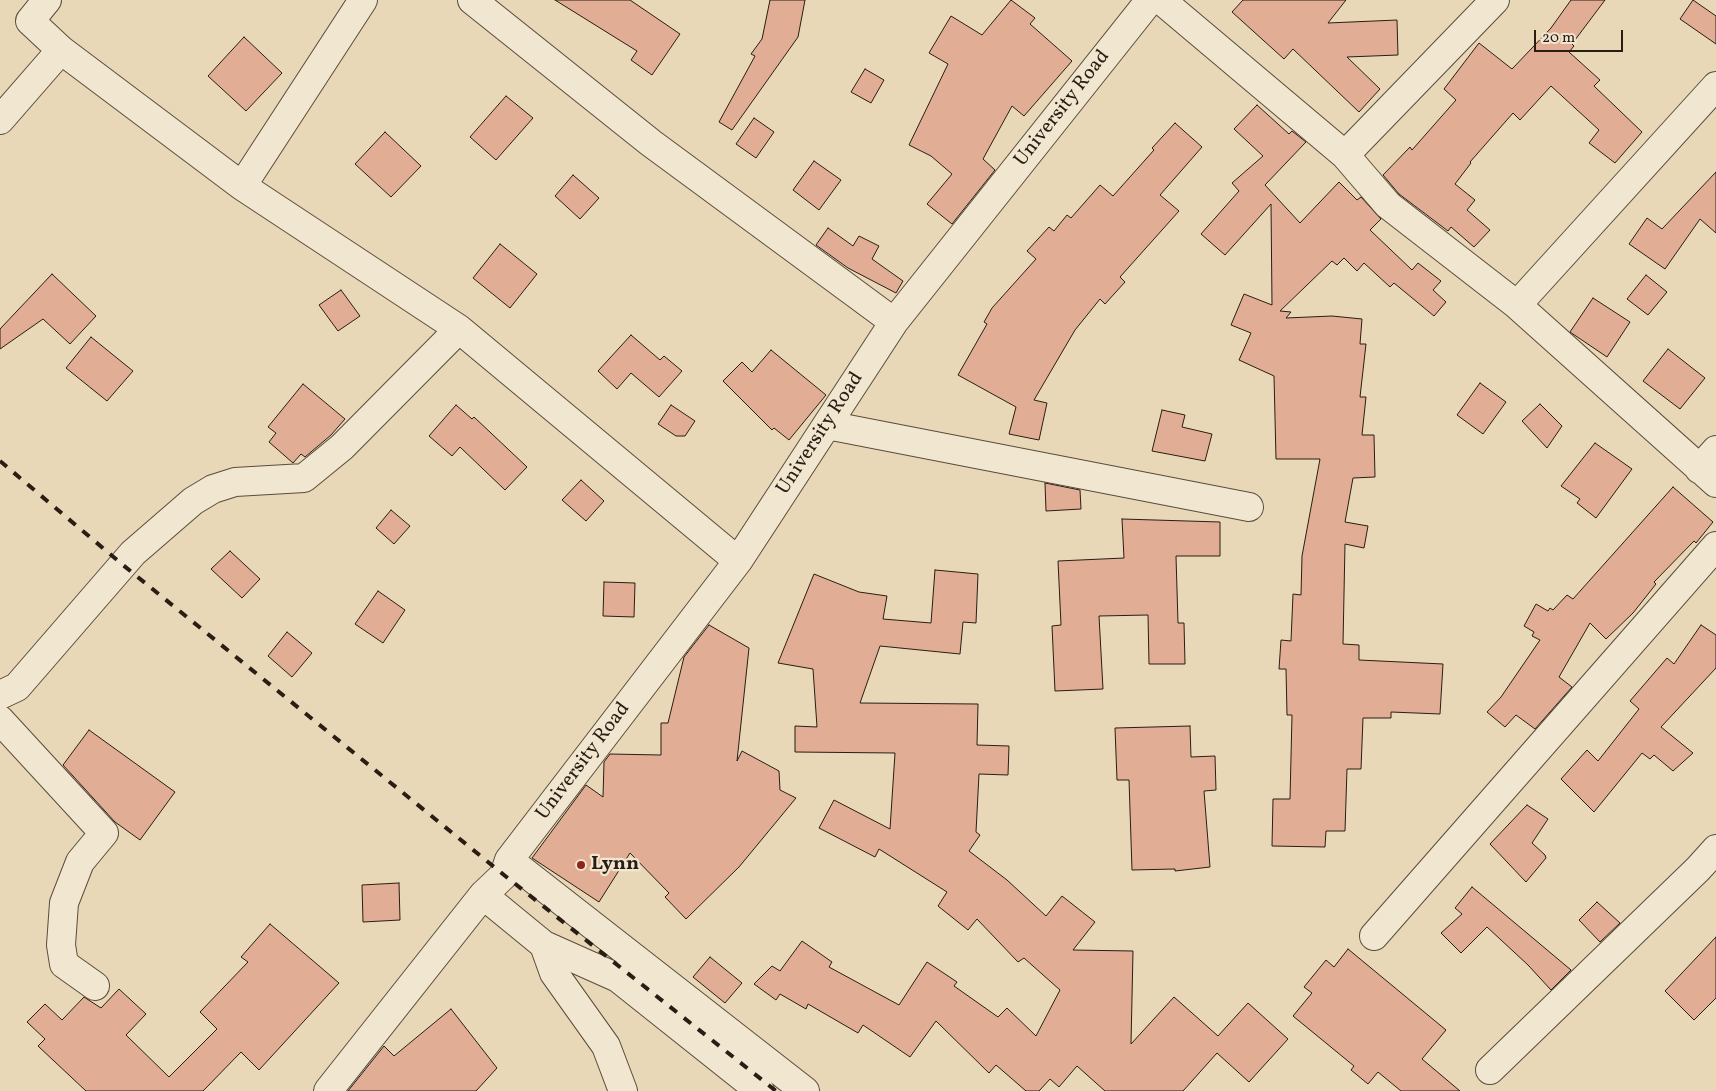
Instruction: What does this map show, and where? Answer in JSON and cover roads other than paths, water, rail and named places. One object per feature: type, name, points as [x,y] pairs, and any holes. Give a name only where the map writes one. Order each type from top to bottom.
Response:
[{"type":"street","points":[[47,0],[30,21],[61,50],[242,186],[459,329],[738,561]]},
{"type":"street","points":[[242,186],[363,0]]},
{"type":"street","points":[[472,0],[650,143],[894,322]]},
{"type":"street","name":"University Road","points":[[328,1091],[506,868],[738,561],[894,322],[1150,0]]},
{"type":"street","points":[[1161,0],[1345,155],[1388,205],[1517,305],[1710,467]]},
{"type":"street","points":[[1345,155],[1495,0]]},
{"type":"street","points":[[0,120],[61,50]]},
{"type":"street","points":[[1517,305],[1716,86]]},
{"type":"street","points":[[0,694],[17,687],[133,553],[193,501],[213,489],[235,482],[304,478],[342,447],[459,329]]},
{"type":"street","points":[[827,425],[1249,507]]},
{"type":"street","points":[[1374,936],[1716,546]]},
{"type":"street","points":[[0,720],[104,833],[80,862],[64,903],[61,945],[64,964],[95,986]]},
{"type":"street","points":[[1490,1070],[1691,876],[1716,849]]},
{"type":"street","points":[[506,868],[805,1091]]},
{"type":"street","points":[[483,895],[544,945],[618,978],[760,1091]]},
{"type":"street","points":[[544,945],[554,973],[606,1046],[623,1091]]},
{"type":"railway","points":[[0,461],[123,565],[504,875],[776,1091]]},
{"type":"place","name":"Lynn","points":[[581,865]]}]
